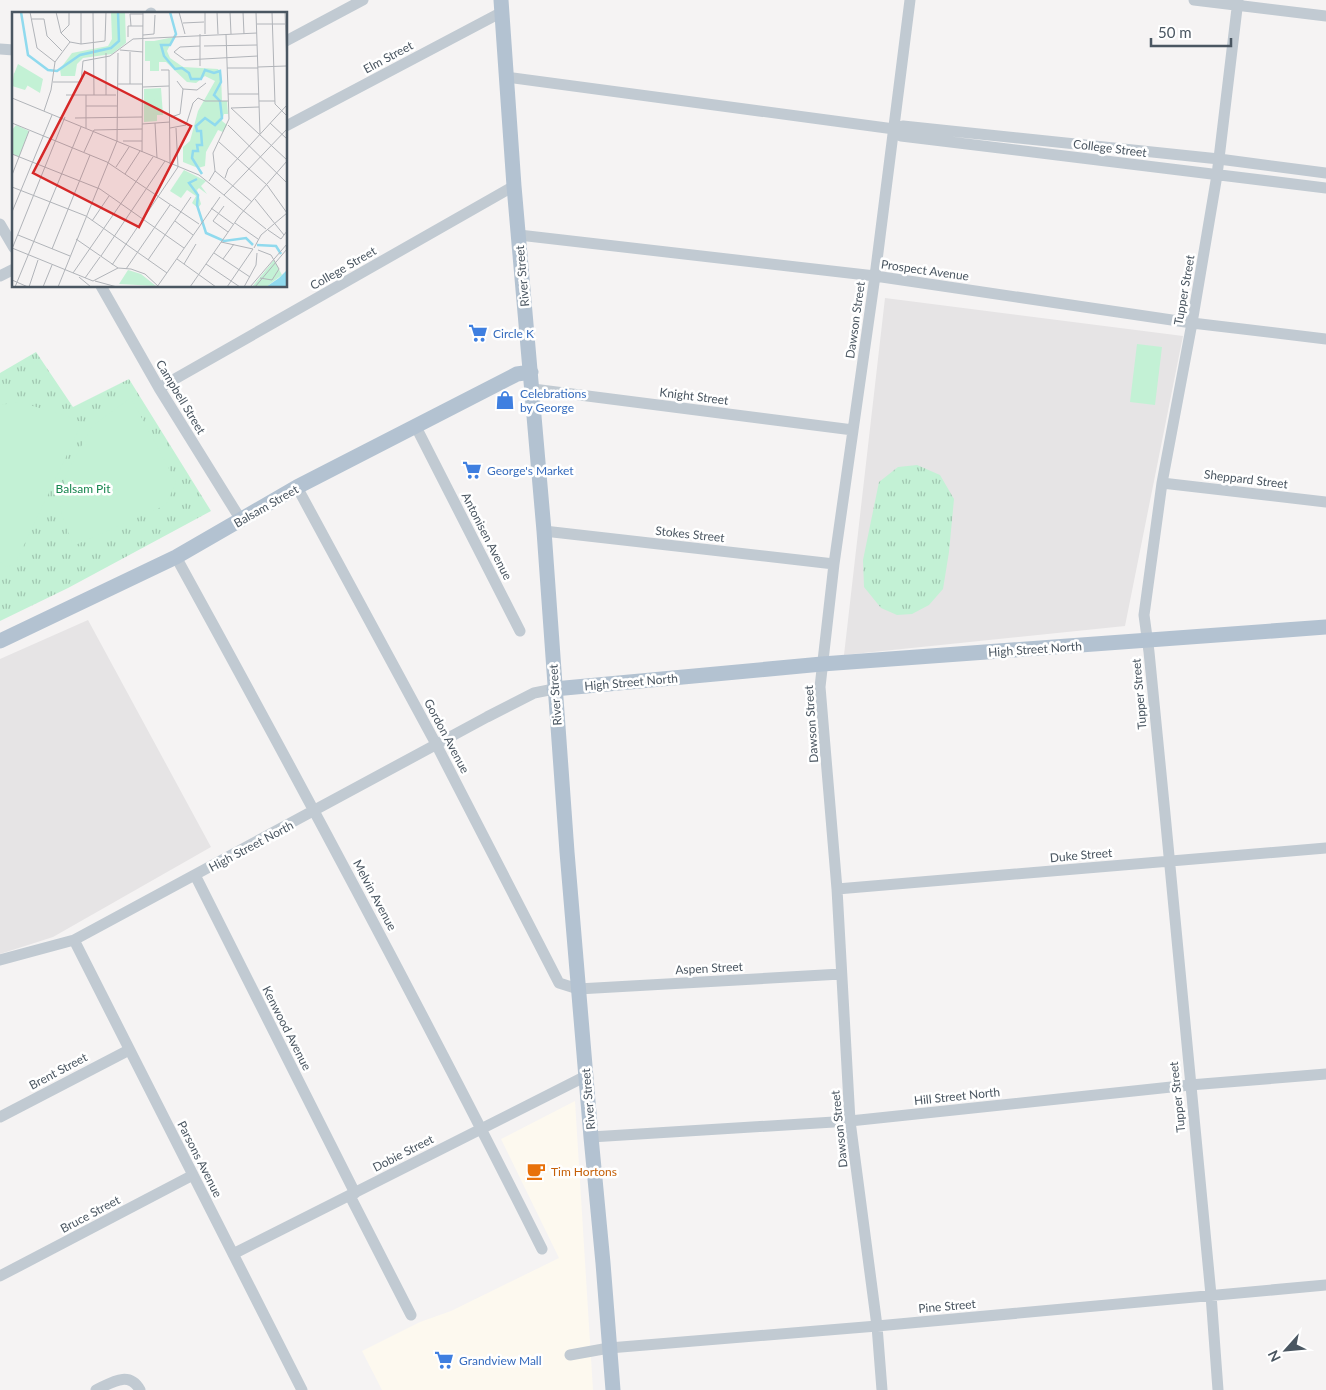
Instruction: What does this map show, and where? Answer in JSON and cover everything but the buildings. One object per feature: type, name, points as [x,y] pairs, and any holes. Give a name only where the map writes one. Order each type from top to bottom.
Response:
[{"type":"main road","name":"River Street","points":[[502,6],[514,186],[533,390],[554,689],[578,989],[604,1263],[612,1390]]},
{"type":"main road","name":"Balsam Street","points":[[0,642],[176,557],[297,488],[517,374],[531,372]]},
{"type":"main road","name":"High Street North","points":[[554,689],[822,664],[1326,627]]},
{"type":"street","points":[[288,40],[363,0]]},
{"type":"street","name":"Dawson Street","points":[[882,1390],[877,1326],[850,1121],[838,889],[820,687],[834,564],[875,276],[910,0]]},
{"type":"street","points":[[1194,0],[1237,3],[1326,16]]},
{"type":"street","name":"Tupper Street","points":[[1218,1390],[1211,1295],[1170,862],[1144,615],[1162,483],[1192,324],[1217,175],[1237,3]]},
{"type":"street","name":"Elm Street","points":[[288,125],[502,6]]},
{"type":"street","name":"College Street","points":[[506,78],[894,129],[903,126],[1219,159],[1325,173]]},
{"type":"street","name":"College Street","points":[[894,129],[901,136],[1323,188]]},
{"type":"street","points":[[1323,188],[1325,173]]},
{"type":"street","name":"College Street","points":[[159,388],[514,186]]},
{"type":"street","points":[[0,224],[12,245]]},
{"type":"street","name":"Prospect Avenue","points":[[519,235],[875,276],[1192,324],[1326,339]]},
{"type":"street","points":[[0,276],[12,270]]},
{"type":"street","name":"Campbell Street","points":[[102,288],[159,388],[241,520]]},
{"type":"street","name":"Knight Street","points":[[533,390],[852,430]]},
{"type":"street","name":"Antonisen Avenue","points":[[416,426],[520,631]]},
{"type":"street","name":"Sheppard Street","points":[[1162,483],[1326,502]]},
{"type":"street","name":"Gordon Avenue","points":[[297,488],[436,744],[559,983],[578,989]]},
{"type":"street","name":"Stokes Street","points":[[544,531],[834,564]]},
{"type":"street","name":"Melvin Avenue","points":[[176,557],[315,811],[481,1128],[542,1249]]},
{"type":"street","name":"High Street North","points":[[0,960],[74,940],[436,744],[534,693],[554,689]]},
{"type":"street","name":"Duke Street","points":[[838,889],[1326,848]]},
{"type":"street","name":"Kenwood Avenue","points":[[195,875],[411,1315]]},
{"type":"street","name":"Parsons Avenue","points":[[74,940],[302,1390]]},
{"type":"street","name":"Aspen Street","points":[[578,989],[841,974]]},
{"type":"street","name":"Brent Street","points":[[0,1117],[129,1050]]},
{"type":"street","name":"Hill Street North","points":[[591,1137],[850,1121],[1190,1085],[1326,1074]]},
{"type":"street","name":"Dobie Street","points":[[234,1254],[586,1076]]},
{"type":"street","name":"Bruce Street","points":[[0,1276],[193,1175]]},
{"type":"street","name":"Pine Street","points":[[570,1355],[609,1348],[877,1326],[1326,1285]]},
{"type":"street","points":[[96,1390],[120,1378],[129,1380],[137,1385],[140,1390]]},
{"type":"shaded area","points":[[885,298],[1183,336],[1125,626],[844,655]]},
{"type":"shaded area","points":[[88,620],[211,847],[53,937],[0,954],[0,659]]},
{"type":"shaded area","points":[[575,1101],[593,1390],[382,1390],[362,1351],[420,1322],[451,1311],[559,1258],[501,1139]]},
{"type":"green space","points":[[1137,344],[1162,347],[1155,405],[1130,402]]},
{"type":"green space","name":"Balsam Pit","points":[[36,352],[73,407],[129,379],[211,511],[68,588],[0,621],[0,373]]},
{"type":"green space","points":[[131,398],[176,482],[166,505],[73,546],[60,508],[66,474],[93,425]]},
{"type":"green space","points":[[20,402],[72,418],[82,423],[15,564],[7,567],[0,562],[0,405]]},
{"type":"green space","points":[[917,465],[940,475],[954,499],[949,552],[943,589],[929,605],[912,614],[897,615],[881,608],[864,587],[863,560],[879,482],[898,467]]},
{"type":"place","name":"Circle K","points":[[478,333]]},
{"type":"place","name":"Celebrations by George","points":[[505,400]]},
{"type":"place","name":"George's Market","points":[[472,470]]},
{"type":"place","name":"Tim Hortons","points":[[536,1171]]},
{"type":"place","name":"Grandview Mall","points":[[444,1360]]}]
